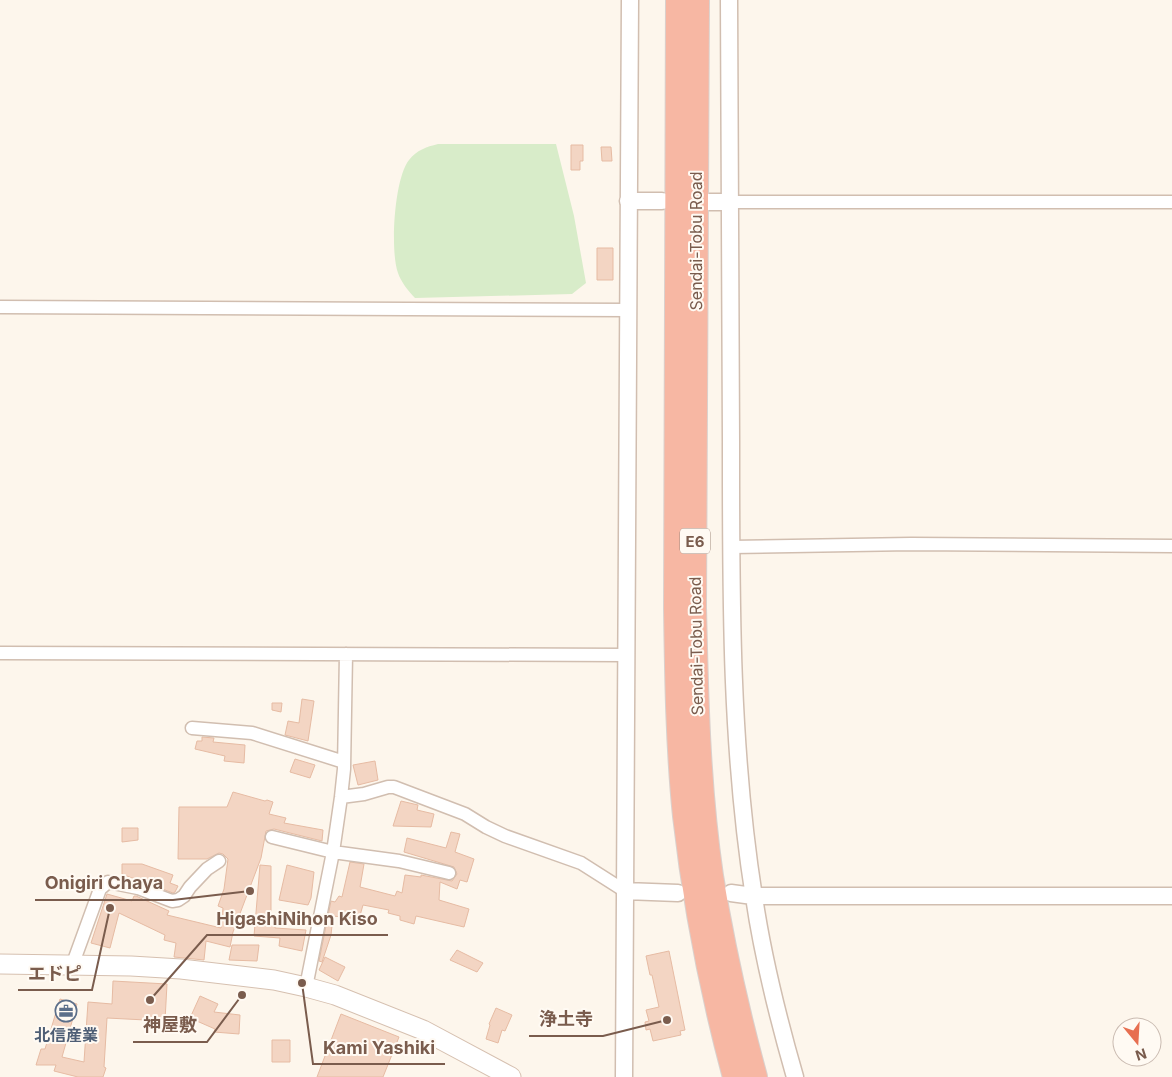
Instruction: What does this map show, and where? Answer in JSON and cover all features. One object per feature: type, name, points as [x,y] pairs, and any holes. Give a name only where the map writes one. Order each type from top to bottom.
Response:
[{"type":"highway","name":"Sendai-Tobu Road","points":[[678,0],[676,608],[679,721],[685,816],[694,880],[720,1024],[735,1077]]},
{"type":"highway","name":"Sendai-Tobu Road","points":[[697,0],[694,607],[696,701],[701,779],[711,876],[740,1023],[755,1077]]},
{"type":"main road","points":[[0,964],[131,966],[181,969],[274,980],[306,987],[335,995],[423,1030],[512,1077]]},
{"type":"street","points":[[624,1077],[630,0]]},
{"type":"street","points":[[728,0],[731,547],[734,672],[740,779],[753,896],[766,966],[795,1077]]},
{"type":"street","points":[[628,201],[662,201]]},
{"type":"street","points":[[708,202],[1172,202]]},
{"type":"street","points":[[0,307],[628,310]]},
{"type":"street","points":[[731,547],[911,544],[1172,546]]},
{"type":"street","points":[[0,653],[627,656]]},
{"type":"street","points":[[306,987],[333,852],[341,797],[344,762],[346,654]]},
{"type":"street","points":[[192,728],[252,733],[344,762]]},
{"type":"street","points":[[341,797],[394,787],[465,814],[486,828],[505,836],[581,863],[625,891],[678,893]]},
{"type":"street","points":[[272,837],[333,852],[399,861],[449,873]]},
{"type":"street","points":[[72,966],[100,889],[108,882],[138,888],[172,901],[178,900],[184,896],[207,869],[219,861]]},
{"type":"street","points":[[731,893],[753,896],[1172,896]]},
{"type":"green space","points":[[438,144],[556,144],[574,216],[586,283],[572,294],[415,298],[401,280],[396,263],[394,233],[397,198],[404,169],[409,160],[422,149]]},
{"type":"building","points":[[571,145],[583,145],[583,161],[580,161],[580,170],[571,170]]},
{"type":"building","points":[[601,147],[611,147],[612,161],[602,161]]},
{"type":"building","points":[[597,248],[613,248],[613,280],[597,280]]},
{"type":"building","points":[[302,699],[314,701],[308,741],[285,735],[288,721],[299,723]]},
{"type":"building","points":[[272,703],[282,703],[281,712],[272,710]]},
{"type":"building","points":[[202,737],[214,738],[213,742],[245,745],[244,763],[224,761],[225,756],[195,749],[197,741],[202,741]]},
{"type":"building","points":[[295,759],[315,765],[310,778],[290,772]]},
{"type":"building","points":[[375,761],[378,780],[358,785],[353,765]]},
{"type":"building","points":[[233,792],[273,802],[269,814],[286,818],[284,823],[323,830],[322,841],[274,829],[266,831],[261,858],[233,932],[230,947],[206,941],[204,960],[174,957],[176,943],[164,940],[165,935],[119,913],[110,948],[91,943],[107,894],[132,901],[134,896],[136,896],[169,911],[167,915],[221,928],[223,908],[218,906],[224,889],[228,859],[219,853],[207,859],[178,859],[179,807],[227,807]]},
{"type":"building","points":[[401,801],[418,805],[417,810],[434,814],[431,827],[393,826]]},
{"type":"building","points":[[122,828],[138,828],[138,840],[122,842]]},
{"type":"building","points":[[451,832],[460,834],[455,852],[474,859],[467,882],[460,880],[457,889],[440,882],[439,900],[469,909],[464,927],[416,916],[414,924],[400,920],[400,916],[388,913],[389,910],[363,905],[359,919],[333,916],[331,935],[322,962],[319,961],[331,901],[335,902],[339,896],[342,897],[350,862],[364,864],[360,887],[395,896],[397,891],[402,893],[405,875],[421,877],[421,875],[452,881],[457,874],[454,867],[404,852],[407,838],[446,848]]},
{"type":"building","points":[[122,864],[142,864],[173,875],[170,883],[178,886],[173,893],[141,881],[143,878],[132,878],[122,874]]},
{"type":"building","points":[[260,865],[271,866],[271,921],[275,922],[275,928],[306,930],[302,951],[279,946],[280,938],[254,936]]},
{"type":"building","points":[[287,865],[314,872],[311,898],[308,905],[279,900]]},
{"type":"building","points":[[232,945],[259,945],[257,961],[229,960]]},
{"type":"building","points":[[457,950],[483,963],[477,972],[450,960]]},
{"type":"building","points":[[669,951],[685,1030],[680,1031],[681,1035],[653,1041],[650,1029],[646,1030],[645,1022],[649,1021],[646,1010],[659,1007],[646,956]]},
{"type":"building","points":[[325,957],[345,967],[338,981],[319,970]]},
{"type":"building","points":[[113,981],[167,984],[165,1021],[107,1018],[104,1067],[106,1068],[103,1077],[78,1077],[54,1071],[56,1065],[36,1065],[41,1049],[45,1049],[60,999],[77,1004],[62,1057],[84,1062],[88,1002],[112,1004]]},
{"type":"building","points":[[200,996],[218,1004],[214,1012],[240,1015],[239,1034],[214,1032],[215,1029],[190,1018]]},
{"type":"building","points":[[496,1008],[512,1015],[505,1031],[502,1030],[498,1043],[486,1039],[489,1024]]},
{"type":"building","points":[[341,1014],[399,1037],[383,1077],[317,1077]]},
{"type":"building","points":[[272,1040],[290,1040],[290,1062],[272,1062]]},
{"type":"place","name":"Onigiri Chaya","points":[[250,891]]},
{"type":"place","name":"エドピ","points":[[110,908]]},
{"type":"place","name":"Kami Yashiki","points":[[302,983]]},
{"type":"place","name":"神屋敷","points":[[242,995]]},
{"type":"place","name":"HigashiNihon Kiso","points":[[150,1000]]},
{"type":"place","name":"北信産業","points":[[66,1011]]},
{"type":"place","name":"浄土寺","points":[[667,1020]]}]
